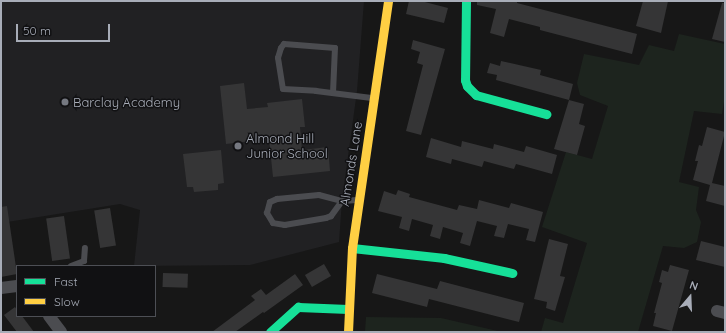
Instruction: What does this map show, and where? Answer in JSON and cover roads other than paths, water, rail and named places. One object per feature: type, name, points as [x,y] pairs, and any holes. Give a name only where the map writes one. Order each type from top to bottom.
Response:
[{"type":"street","name":"Almonds Lane","points":[[348,332],[352,248],[388,1]]},
{"type":"street","points":[[466,1],[465,80],[467,86],[476,95],[546,114]]},
{"type":"street","points":[[352,248],[444,258],[512,273]]},
{"type":"street","points":[[1,288],[16,286]]},
{"type":"street","points":[[270,332],[298,307],[304,306],[348,309]]},
{"type":"street","points":[[50,317],[61,332]]},
{"type":"lane","points":[[333,93],[335,48],[284,44],[278,58],[283,89],[374,98]]},
{"type":"lane","points":[[342,202],[331,216],[285,225],[273,223],[267,213],[270,202],[277,199],[319,195],[342,202],[358,200]]},
{"type":"lane","points":[[73,265],[84,261],[85,248]]},
{"type":"place","name":"Barclay Academy","points":[[65,102]]},
{"type":"place","name":"Almond Hill Junior School","points":[[238,146]]}]
